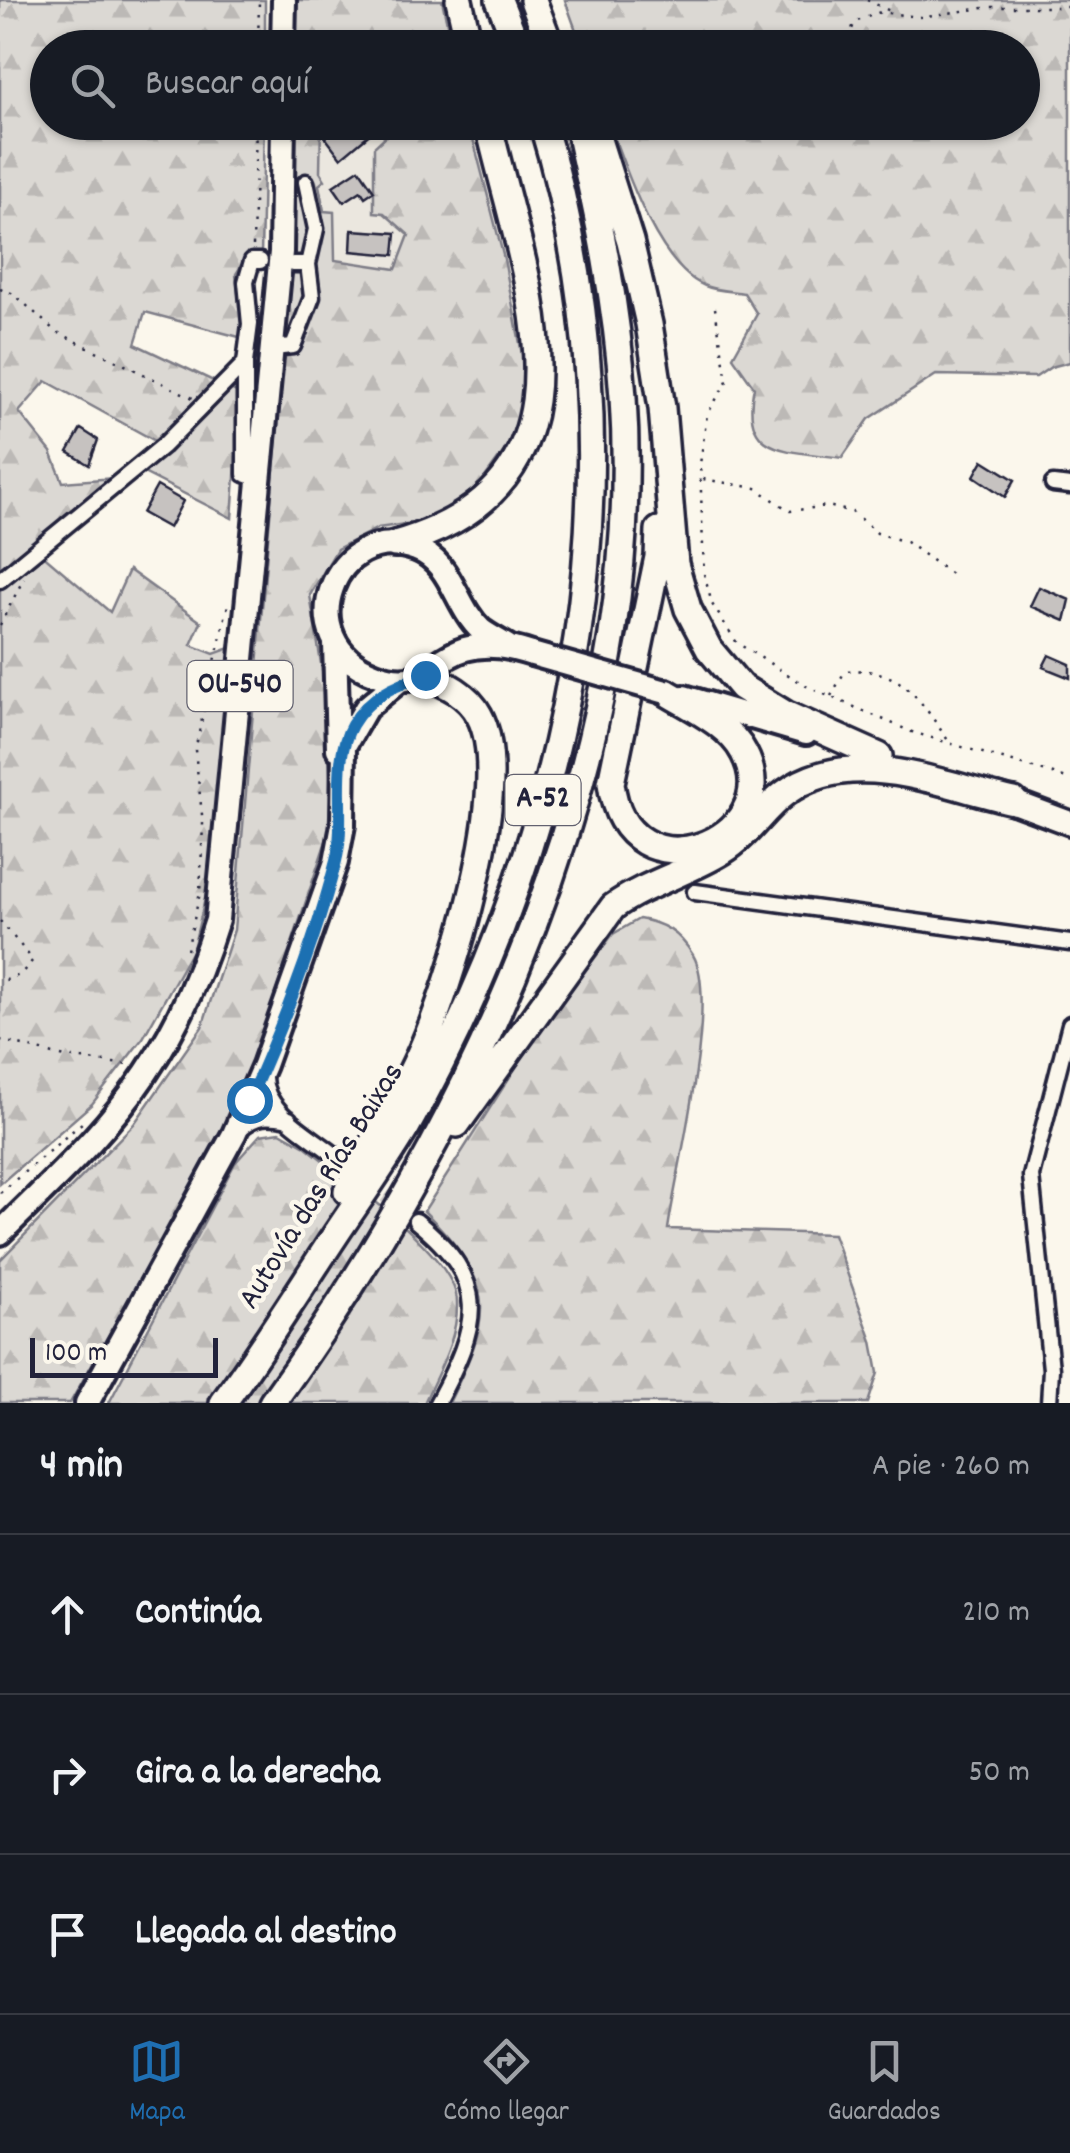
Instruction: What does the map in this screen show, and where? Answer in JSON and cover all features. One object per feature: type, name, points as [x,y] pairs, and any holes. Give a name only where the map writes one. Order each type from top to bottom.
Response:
[{"type":"highway","points":[[459,0],[466,30]]},
{"type":"highway","points":[[499,0],[511,30]]},
{"type":"highway","points":[[533,0],[544,30]]},
{"type":"highway","points":[[548,0],[559,30]]},
{"type":"highway","points":[[396,544],[452,525],[502,484],[537,410],[539,369],[534,323],[492,140]]},
{"type":"highway","name":"Autovía das Rías Baixas","points":[[223,1403],[406,1127],[461,1018],[507,908],[543,798],[569,688],[586,578],[592,470],[583,309],[546,140]]},
{"type":"highway","name":"Autovía das Rías Baixas","points":[[272,1403],[326,1327],[380,1235],[512,983],[555,868],[604,690],[625,487],[624,399],[610,270],[581,140]]},
{"type":"highway","points":[[598,140],[630,241],[662,408],[675,564],[688,609],[709,649],[741,687],[785,714],[879,756]]},
{"type":"highway","points":[[662,408],[658,557],[611,783],[614,807],[628,830],[650,844],[690,851],[726,834],[740,819],[748,801],[746,754],[725,730],[666,692]]},
{"type":"highway","points":[[211,1403],[340,1202],[420,1055],[458,954],[492,778],[488,744],[481,718],[469,700],[413,678]]},
{"type":"highway","points":[[380,1235],[613,907],[644,885],[721,853],[782,795],[812,776],[851,766],[1014,802]]},
{"type":"main road","points":[[283,30],[284,0]]},
{"type":"main road","name":"OU-540","points":[[0,1232],[107,1127],[141,1085],[197,985],[217,920],[282,252],[283,140]]},
{"type":"main road","points":[[413,678],[354,665],[328,632],[327,604],[335,580],[350,560],[372,548],[396,544],[418,549],[434,560],[449,576],[480,629],[507,646],[879,756],[1070,823]]},
{"type":"main road","points":[[335,644],[334,696],[343,778]]},
{"type":"main road","points":[[87,1403],[234,1134],[264,1065],[336,862],[343,825],[344,746],[352,725],[413,678],[464,649],[507,646]]},
{"type":"main road","points":[[0,1245],[42,1192]]},
{"type":"street","points":[[272,348],[293,346],[312,297],[300,264],[316,229],[306,182]]},
{"type":"street","points":[[256,261],[246,282],[250,324],[245,363],[245,474],[260,479]]},
{"type":"street","points":[[0,580],[164,446],[245,363]]},
{"type":"street","points":[[1054,484],[1070,486]]},
{"type":"street","points":[[694,892],[1070,943]]},
{"type":"street","points":[[1049,1403],[1051,1368],[1030,1176],[1070,1024]]},
{"type":"street","points":[[264,1065],[263,1089],[271,1110]]},
{"type":"street","points":[[249,1100],[290,1119],[336,1156]]},
{"type":"street","points":[[234,1134],[252,1118],[271,1110]]},
{"type":"street","points":[[416,1221],[460,1262],[471,1297],[470,1326],[437,1403]]},
{"type":"path","points":[[258,30],[259,0]]},
{"type":"path","points":[[867,0],[894,14]]},
{"type":"path","points":[[852,30],[855,22],[880,12],[919,17],[991,7],[1070,6]]},
{"type":"path","points":[[256,140],[256,261]]},
{"type":"path","points":[[0,289],[14,294],[55,330],[204,403]]},
{"type":"path","points":[[714,308],[726,381],[708,415],[702,478],[704,574],[712,604],[736,643],[831,697],[951,744],[1070,778]]},
{"type":"path","points":[[702,478],[756,488],[790,510],[828,506],[852,512],[877,533],[906,542],[951,574]]},
{"type":"path","points":[[0,625],[23,586],[27,559]]},
{"type":"path","points":[[185,961],[200,892],[203,824],[195,750],[230,592]]},
{"type":"path","points":[[831,697],[845,671],[892,675],[910,689],[951,744]]},
{"type":"path","points":[[0,921],[32,960],[20,975],[0,982]]},
{"type":"path","points":[[0,1040],[66,1058],[130,1066],[122,1077]]},
{"type":"path","points":[[0,1193],[92,1113]]},
{"type":"shaded area","points":[[320,140],[382,140],[374,148],[374,211],[384,213],[409,234],[396,269],[335,260],[334,212],[325,212],[319,185]]},
{"type":"green space","points":[[0,0],[265,0],[265,30],[30,30],[30,140],[264,140],[261,256],[246,258],[236,274],[243,338],[145,312],[135,344],[241,394],[232,518],[138,470],[157,442],[46,381],[19,412],[51,452],[63,482],[115,478],[41,553],[110,612],[129,570],[201,622],[191,645],[214,654],[230,648],[210,878],[193,949],[143,1038],[92,1104],[0,1184]]},
{"type":"green space","points":[[294,0],[442,0],[448,30],[410,29],[294,30]]},
{"type":"green space","points":[[565,0],[1070,0],[1070,362],[1051,367],[1036,377],[936,375],[869,419],[842,458],[772,446],[754,427],[754,387],[733,357],[757,314],[744,293],[705,286],[672,259],[645,214],[615,140],[1040,140],[1040,30],[576,30]]},
{"type":"green space","points":[[293,140],[321,140],[320,172],[325,180],[319,185],[324,211],[334,212],[335,260],[396,269],[409,235],[384,213],[374,212],[374,147],[382,140],[473,140],[504,259],[525,370],[518,432],[480,484],[451,506],[419,522],[378,528],[337,549],[310,595],[324,682],[331,788],[328,835],[248,1076],[201,1172],[70,1403],[0,1403],[0,1260],[134,1124],[202,1027],[234,930],[287,320]]},
{"type":"green space","points":[[639,919],[663,926],[682,940],[693,955],[700,977],[702,1008],[694,1087],[668,1229],[833,1234],[872,1341],[878,1373],[868,1403],[449,1403],[474,1345],[481,1301],[465,1260],[424,1211],[536,1036],[613,934]]},
{"type":"green space","points":[[280,1132],[305,1146],[369,1196],[418,1240],[452,1283],[457,1302],[454,1329],[424,1403],[109,1403],[235,1163],[260,1135]]},
{"type":"building","points":[[327,140],[362,140],[341,158]]},
{"type":"building","points":[[359,169],[374,191],[365,197],[361,191],[344,202],[333,186]]},
{"type":"building","points":[[352,230],[396,233],[394,255],[351,251]]},
{"type":"building","points":[[81,429],[98,440],[89,465],[68,452]]},
{"type":"building","points":[[983,460],[1015,480],[1005,497],[974,476]]},
{"type":"building","points":[[157,486],[183,501],[169,528],[142,513]]},
{"type":"building","points":[[1039,587],[1070,600],[1065,621],[1030,606]]},
{"type":"building","points":[[1049,655],[1070,664],[1070,678],[1043,667]]},
{"type":"tunnel","points":[[336,1156],[416,1221]]},
{"type":"route","points":[[249,1100],[308,950],[336,862],[343,825],[344,746],[352,725],[386,689],[400,680],[425,675]]}]
